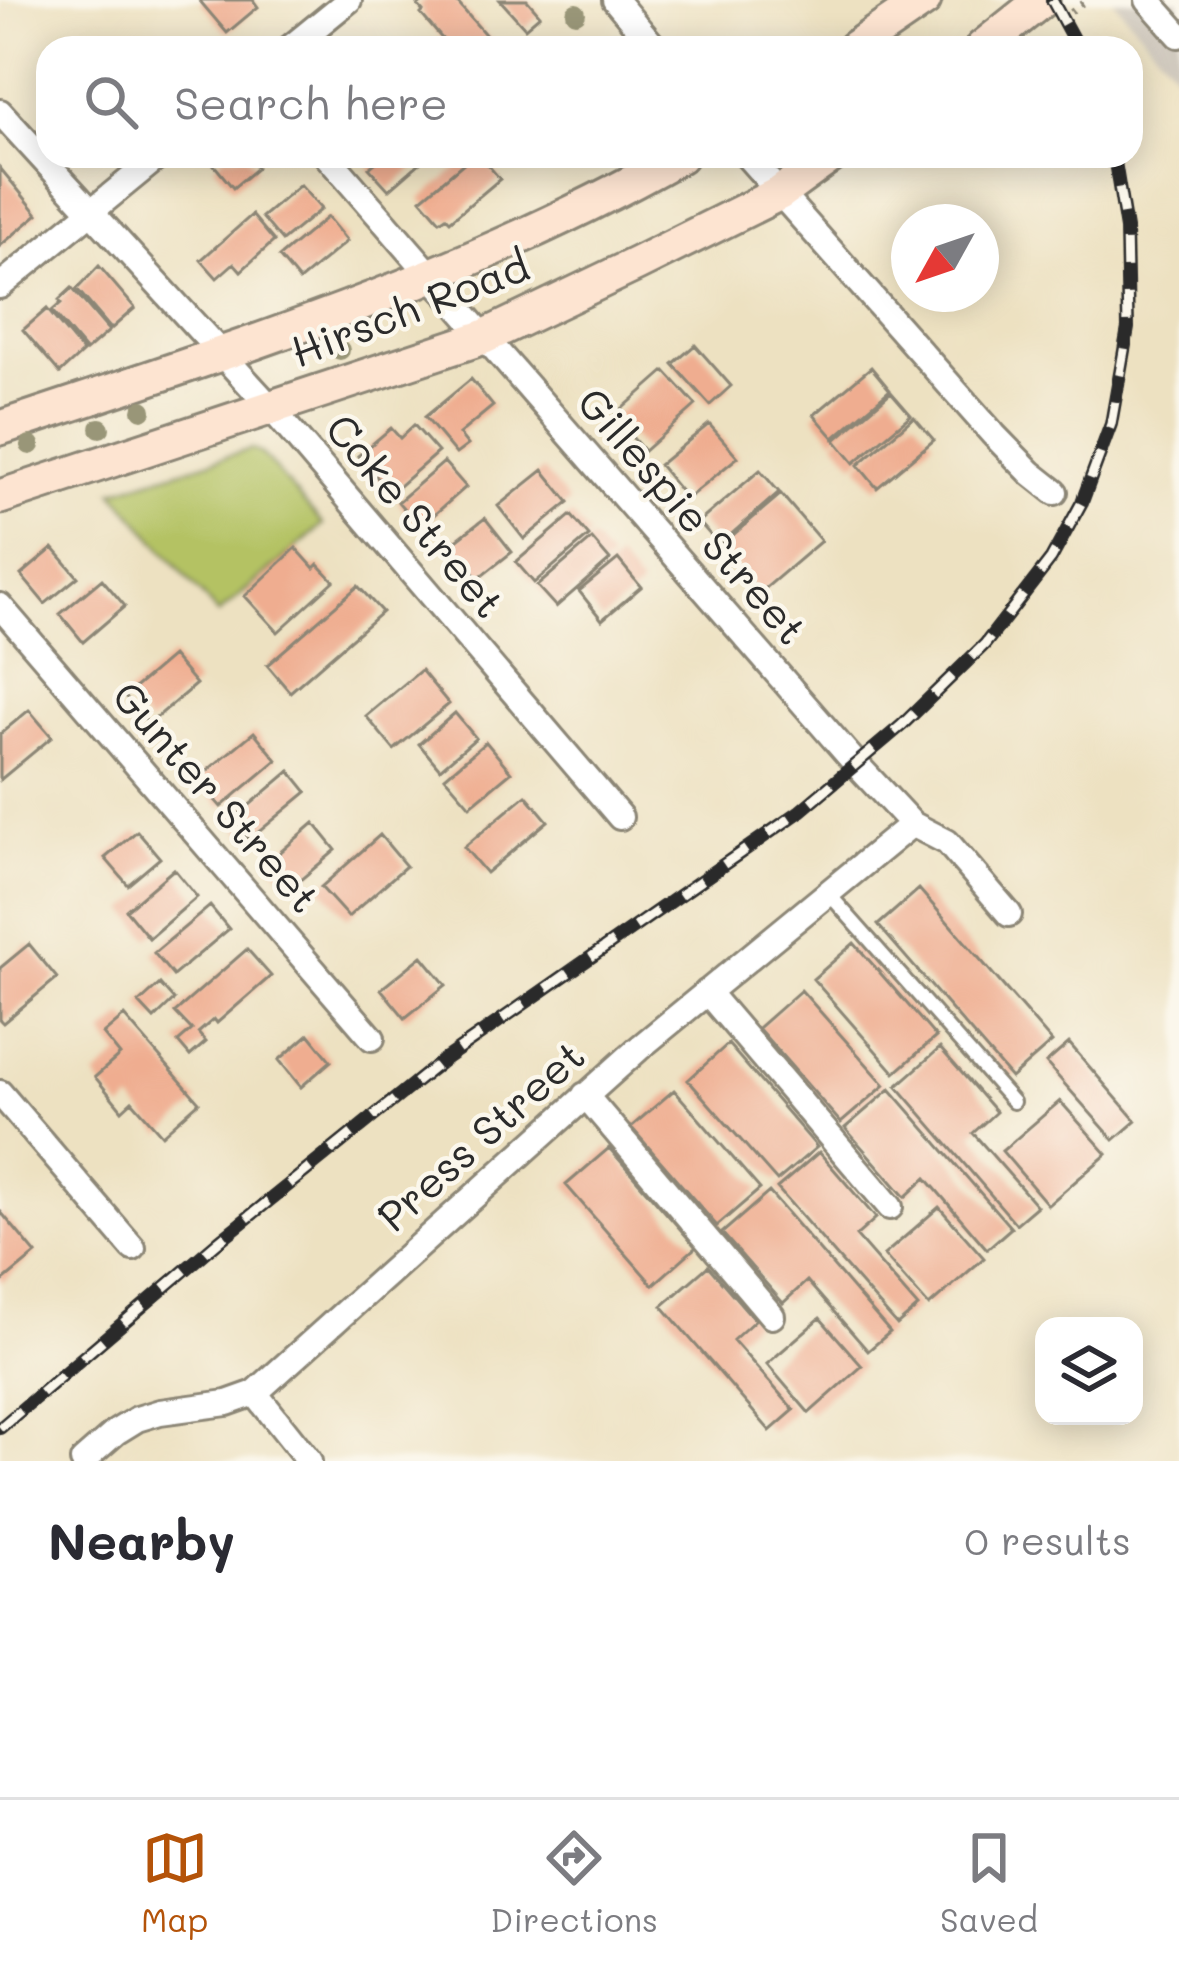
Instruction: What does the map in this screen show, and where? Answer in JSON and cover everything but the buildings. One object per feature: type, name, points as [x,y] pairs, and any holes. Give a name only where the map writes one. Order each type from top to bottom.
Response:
[{"type":"main road","points":[[872,36],[924,0]]},
{"type":"main road","points":[[997,36],[1042,0]]},
{"type":"main road","name":"Hirsch Road","points":[[0,428],[221,354],[431,276],[657,168]]},
{"type":"main road","name":"Hirsch Road","points":[[0,497],[484,337],[780,193],[814,168]]},
{"type":"street","points":[[305,36],[349,0]]},
{"type":"street","points":[[615,0],[645,36]]},
{"type":"street","points":[[1148,0],[1179,35]]},
{"type":"street","name":"Coke Street","points":[[0,112],[36,152]]},
{"type":"street","name":"Coke Street","points":[[50,168],[272,409],[620,817]]},
{"type":"street","points":[[0,286],[144,168]]},
{"type":"street","name":"Gillespie Street","points":[[337,168],[857,765],[912,824],[947,842],[1009,914]]},
{"type":"street","points":[[758,168],[994,435],[1055,492]]},
{"type":"street","name":"Gunter Street","points":[[0,606],[372,1038]]},
{"type":"street","name":"Press Street","points":[[83,1461],[137,1419],[255,1393],[585,1095],[912,824]]},
{"type":"street","points":[[707,992],[890,1207]]},
{"type":"street","points":[[0,1093],[133,1248]]},
{"type":"street","points":[[585,1095],[772,1316]]},
{"type":"street","points":[[255,1393],[309,1461]]},
{"type":"lane","points":[[829,894],[1012,1102]]},
{"type":"shaded area","points":[[1113,0],[1179,0],[1179,77]]},
{"type":"green space","points":[[251,449],[262,454],[323,525],[218,614],[113,491]]},
{"type":"railway","points":[[1052,0],[1072,36]]},
{"type":"railway","points":[[0,1428],[219,1241],[442,1061],[799,812],[902,725],[985,644],[1051,559],[1082,502],[1111,424],[1128,328],[1126,229],[1116,168]]}]
